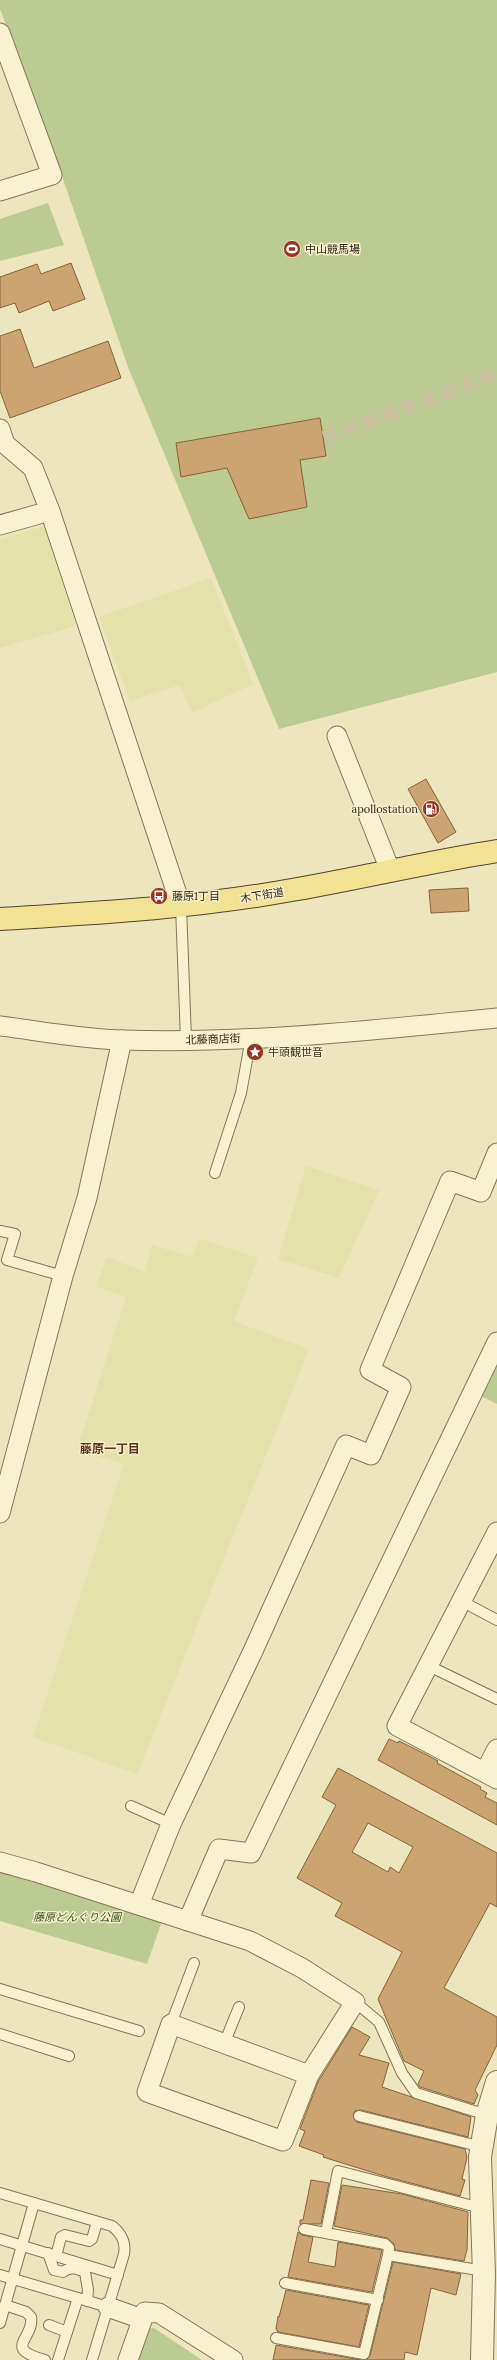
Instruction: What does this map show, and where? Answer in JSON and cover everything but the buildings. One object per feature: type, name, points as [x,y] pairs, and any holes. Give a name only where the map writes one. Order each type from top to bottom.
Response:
[{"type":"main road","name":"木下街道","points":[[0,919],[181,906],[285,891],[497,851]]},
{"type":"street","points":[[0,33],[52,174],[0,192]]},
{"type":"street","points":[[0,429],[5,444],[33,468],[50,511],[181,906]]},
{"type":"street","points":[[0,525],[50,511]]},
{"type":"street","points":[[337,736],[390,870]]},
{"type":"street","name":"北藤商店街","points":[[0,1026],[122,1040],[186,1040],[303,1037],[497,1018]]},
{"type":"street","points":[[0,1513],[62,1276],[87,1198],[122,1040]]},
{"type":"street","points":[[139,1905],[171,1824],[253,1651],[346,1445],[371,1455],[401,1387],[370,1370],[450,1181],[481,1192],[497,1153]]},
{"type":"street","points":[[188,1921],[219,1849],[250,1853],[497,1342]]},
{"type":"street","points":[[496,1538],[397,1726],[491,1776],[497,1749]]},
{"type":"street","points":[[0,1862],[250,1941],[302,1968],[355,2002],[309,2075],[283,2140],[147,2092],[172,2024],[309,2075]]},
{"type":"street","points":[[482,2360],[484,2271],[481,2208],[482,2147],[487,2115],[497,2082]]},
{"type":"street","points":[[108,2307],[142,2319]]},
{"type":"street","points":[[128,2360],[145,2312],[159,2313],[233,2360]]},
{"type":"lane","points":[[181,906],[186,1040]]},
{"type":"lane","points":[[215,1173],[241,1093],[251,1038]]},
{"type":"lane","points":[[0,1231],[15,1234],[7,1260],[62,1276]]},
{"type":"lane","points":[[463,1602],[497,1620]]},
{"type":"lane","points":[[429,1666],[497,1699]]},
{"type":"lane","points":[[132,1806],[171,1824]]},
{"type":"lane","points":[[172,2024],[194,1963]]},
{"type":"lane","points":[[0,1989],[139,2031]]},
{"type":"lane","points":[[355,2002],[379,2022],[402,2073],[416,2093],[487,2115]]},
{"type":"lane","points":[[224,2044],[239,2007]]},
{"type":"lane","points":[[0,2034],[69,2056]]},
{"type":"lane","points":[[359,2116],[482,2147]]},
{"type":"lane","points":[[326,2233],[338,2171],[481,2208]]},
{"type":"lane","points":[[0,2193],[112,2226],[123,2238],[125,2246],[124,2254],[92,2360]]},
{"type":"lane","points":[[0,2322],[4,2298],[13,2278],[34,2203]]},
{"type":"lane","points":[[58,2360],[67,2332],[82,2299],[88,2290],[85,2272],[75,2268],[66,2269],[63,2272],[54,2270],[52,2255],[61,2237],[65,2236],[89,2241],[92,2239],[97,2222]]},
{"type":"lane","points":[[276,2338],[364,2354],[378,2300],[389,2248],[385,2244],[304,2229]]},
{"type":"lane","points":[[0,2239],[118,2275]]},
{"type":"lane","points":[[388,2255],[484,2271]]},
{"type":"lane","points":[[0,2275],[108,2307]]},
{"type":"lane","points":[[285,2283],[378,2300]]},
{"type":"lane","points":[[4,2298],[31,2316],[22,2345],[24,2351],[29,2356],[45,2360]]},
{"type":"lane","points":[[49,2325],[67,2332]]},
{"type":"green space","name":"中山競馬場","points":[[0,0],[497,0],[497,672],[279,729],[128,367],[46,130],[0,9]]},
{"type":"green space","points":[[48,203],[64,245],[0,261],[0,219]]},
{"type":"green space","points":[[44,526],[76,626],[0,648],[0,539]]},
{"type":"green space","points":[[211,578],[253,684],[192,713],[180,685],[130,701],[99,617]]},
{"type":"green space","points":[[306,1166],[379,1190],[339,1278],[278,1259]]},
{"type":"green space","points":[[199,1238],[258,1258],[234,1321],[309,1349],[137,1774],[33,1737],[124,1464],[77,1450],[126,1297],[96,1287],[107,1257],[145,1272],[152,1245],[193,1257]]},
{"type":"green space","points":[[497,1365],[497,1404],[481,1396]]},
{"type":"green space","name":"藤原どんぐり公園","points":[[0,1869],[163,1918],[147,1964],[0,1921]]},
{"type":"green space","points":[[154,2328],[202,2360],[134,2360],[144,2329]]},
{"type":"tunnel","points":[[324,438],[497,374]]},
{"type":"place","name":"中山競馬場","points":[[292,249]]},
{"type":"place","name":"apollostation","points":[[431,809]]},
{"type":"place","name":"藤原1丁目","points":[[159,896]]},
{"type":"place","name":"牛頭観世音","points":[[255,1052]]},
{"type":"district","name":"藤原一丁目","points":[[110,1448]]}]
